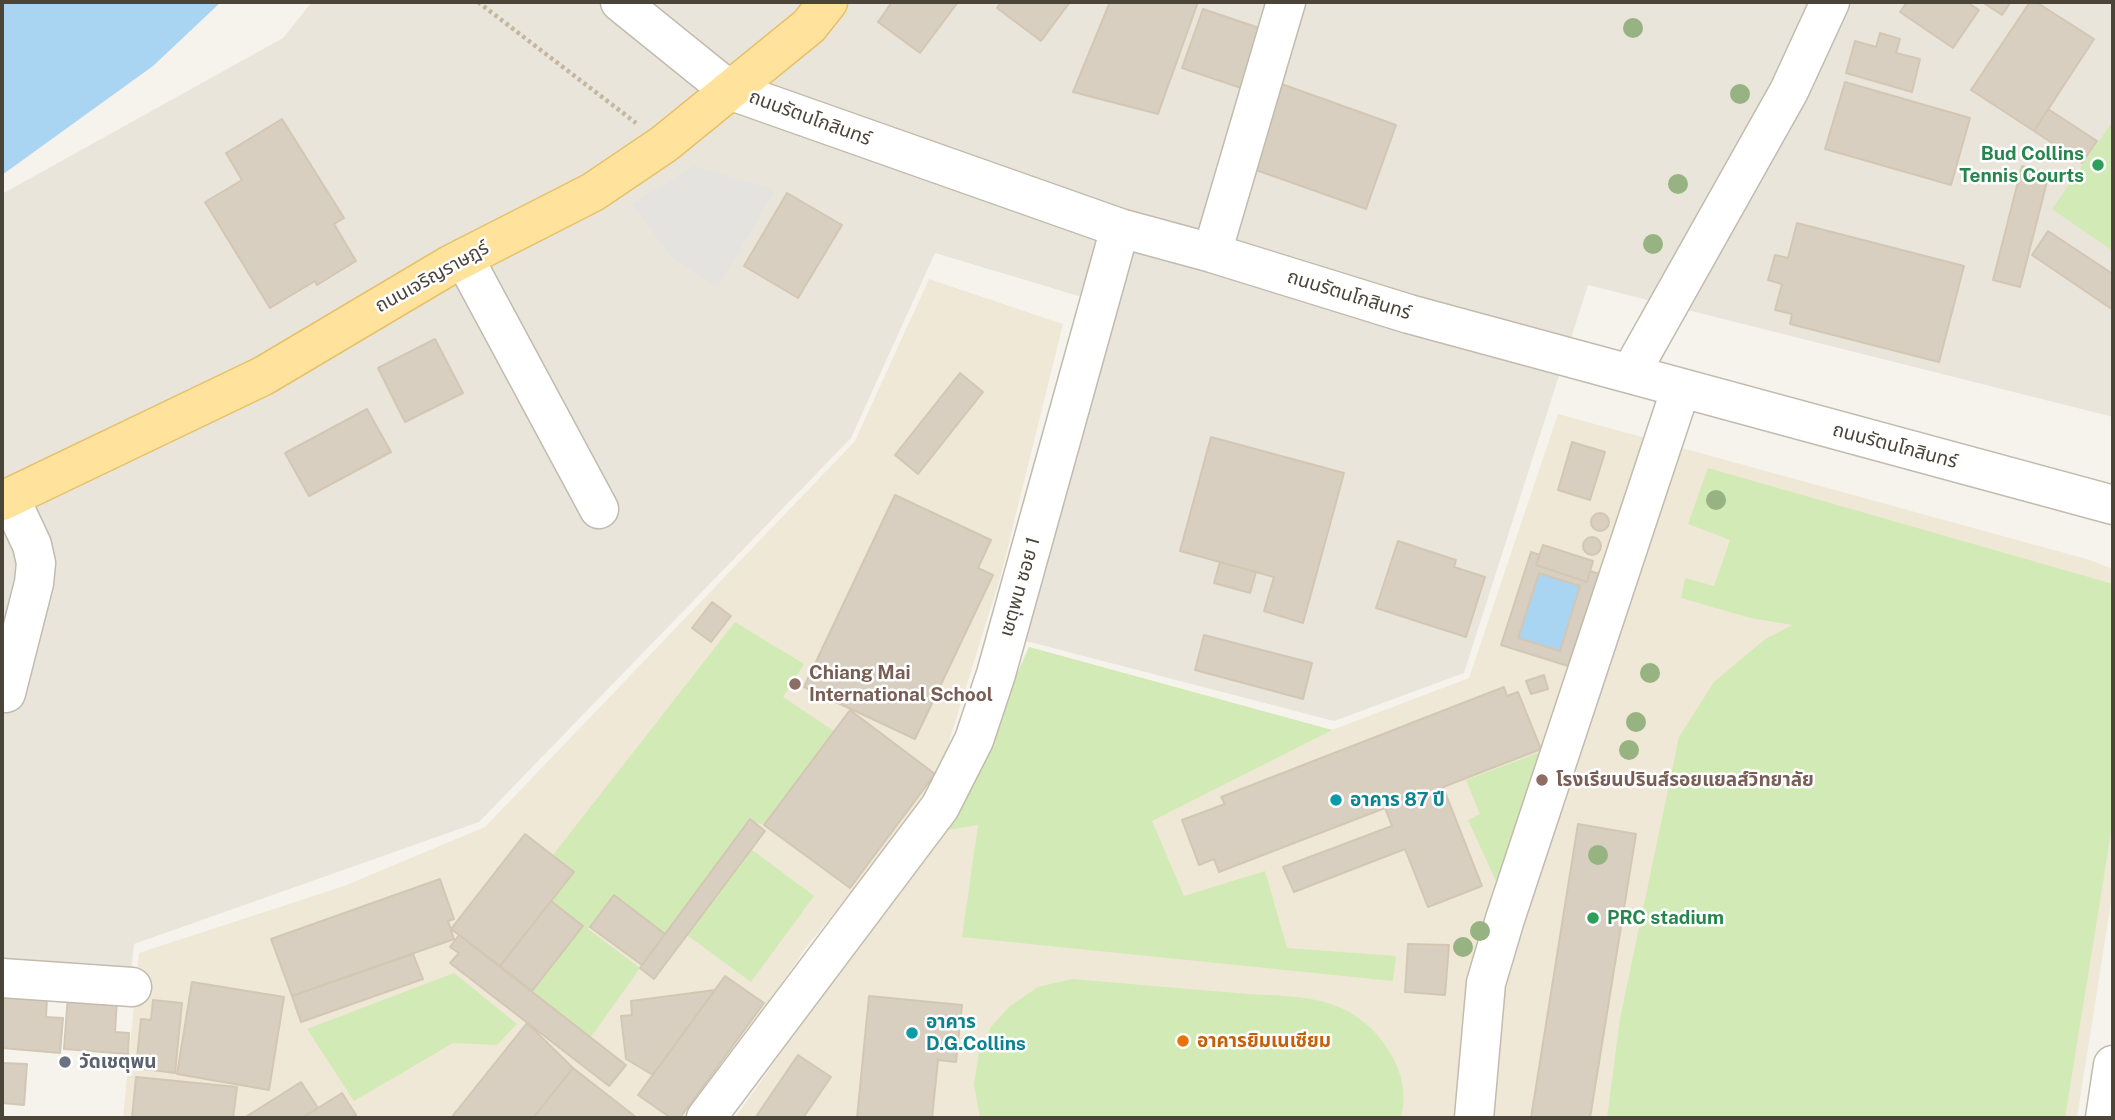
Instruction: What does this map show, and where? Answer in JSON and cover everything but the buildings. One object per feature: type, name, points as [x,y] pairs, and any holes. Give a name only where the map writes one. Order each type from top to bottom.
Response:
[{"type":"main road","name":"ถนนเจริญราษฎร์","points":[[6,499],[262,376],[464,258],[593,192],[664,144],[810,26],[828,2]]},
{"type":"street","name":"ถนนรัตนโกสินทร์","points":[[620,2],[729,90],[1120,229],[1212,253],[1409,314],[2113,505]]},
{"type":"street","points":[[1212,253],[1286,2]]},
{"type":"street","points":[[1630,374],[1789,91],[1830,2]]},
{"type":"street","name":"เชตุพน ซอย 1","points":[[706,1118],[940,807],[974,740],[996,674],[1120,229]]},
{"type":"street","points":[[464,258],[599,509]]},
{"type":"street","points":[[1474,1118],[1486,983],[1681,388]]},
{"type":"street","points":[[6,499],[32,545],[36,563],[6,693]]},
{"type":"street","points":[[2,978],[132,987]]},
{"type":"street","points":[[2105,1118],[2113,1065]]},
{"type":"path","points":[[478,2],[664,144]]},
{"type":"shaded area","points":[[312,2],[2113,2],[2113,417],[1588,285],[1464,673],[1334,721],[1022,640],[1112,306],[935,253],[851,438],[479,822],[134,944],[128,997],[2,983],[2,194],[283,38]]},
{"type":"shaded area","points":[[694,166],[775,190],[718,287],[672,257],[632,204]]},
{"type":"shaded area","name":"Chiang Mai International School","points":[[929,279],[1063,324],[1001,575],[933,793],[807,946],[689,1118],[123,1118],[139,953],[344,886],[485,827],[855,441]]},
{"type":"shaded area","name":"โรงเรียนปรินส์รอยแยลส์วิทยาลัย","points":[[1558,414],[2090,560],[2113,569],[2113,890],[2077,1118],[735,1118],[864,935],[948,830],[1029,647],[1332,730],[1469,678]]},
{"type":"green space","name":"Bud Collins Tennis Courts","points":[[2113,121],[2113,251],[2052,209]]},
{"type":"green space","points":[[1708,468],[2113,584],[2113,820],[2065,1118],[1607,1118],[1620,1019],[1679,737],[1714,682],[1764,640],[1792,625],[1751,618],[1681,598],[1685,578],[1714,586],[1730,540],[1688,524]]},
{"type":"green space","points":[[735,622],[804,664],[783,697],[834,731],[764,825],[750,820],[665,934],[613,896],[588,929],[640,968],[591,1037],[532,991],[582,926],[551,901],[574,872],[553,855]]},
{"type":"green space","points":[[1029,647],[1332,730],[1152,821],[1184,896],[1265,871],[1287,948],[1396,956],[1393,981],[962,937],[978,825],[948,830]]},
{"type":"green space","points":[[1543,751],[1497,883],[1468,820],[1480,814],[1466,780]]},
{"type":"green space","points":[[751,849],[814,896],[751,982],[687,935]]},
{"type":"green space","points":[[454,973],[517,1024],[497,1045],[453,1043],[354,1101],[307,1029]]},
{"type":"green space","name":"อาคารยิมเนเซียม","points":[[1072,979],[1296,997],[1332,1004],[1357,1017],[1370,1028],[1391,1054],[1402,1085],[1404,1101],[1401,1118],[980,1118],[974,1084],[979,1052],[991,1027],[1010,1006],[1038,987]]},
{"type":"water","points":[[2,2],[221,2],[153,66],[2,175]]},
{"type":"water","points":[[1539,573],[1580,586],[1560,651],[1518,638]]},
{"type":"place","name":"Bud Collins Tennis Courts","points":[[2098,165]]},
{"type":"place","name":"Chiang Mai International School","points":[[795,684]]},
{"type":"place","name":"โรงเรียนปรินส์รอยแยลส์วิทยาลัย","points":[[1542,780]]},
{"type":"place","name":"อาคาร 87 ปี","points":[[1336,800]]},
{"type":"place","name":"PRC stadium","points":[[1593,918]]},
{"type":"place","name":"อาคาร D.G.Collins","points":[[912,1033]]},
{"type":"place","name":"อาคารยิมเนเซียม","points":[[1183,1041]]},
{"type":"place","name":"วัดเชตุพน","points":[[65,1062]]}]
